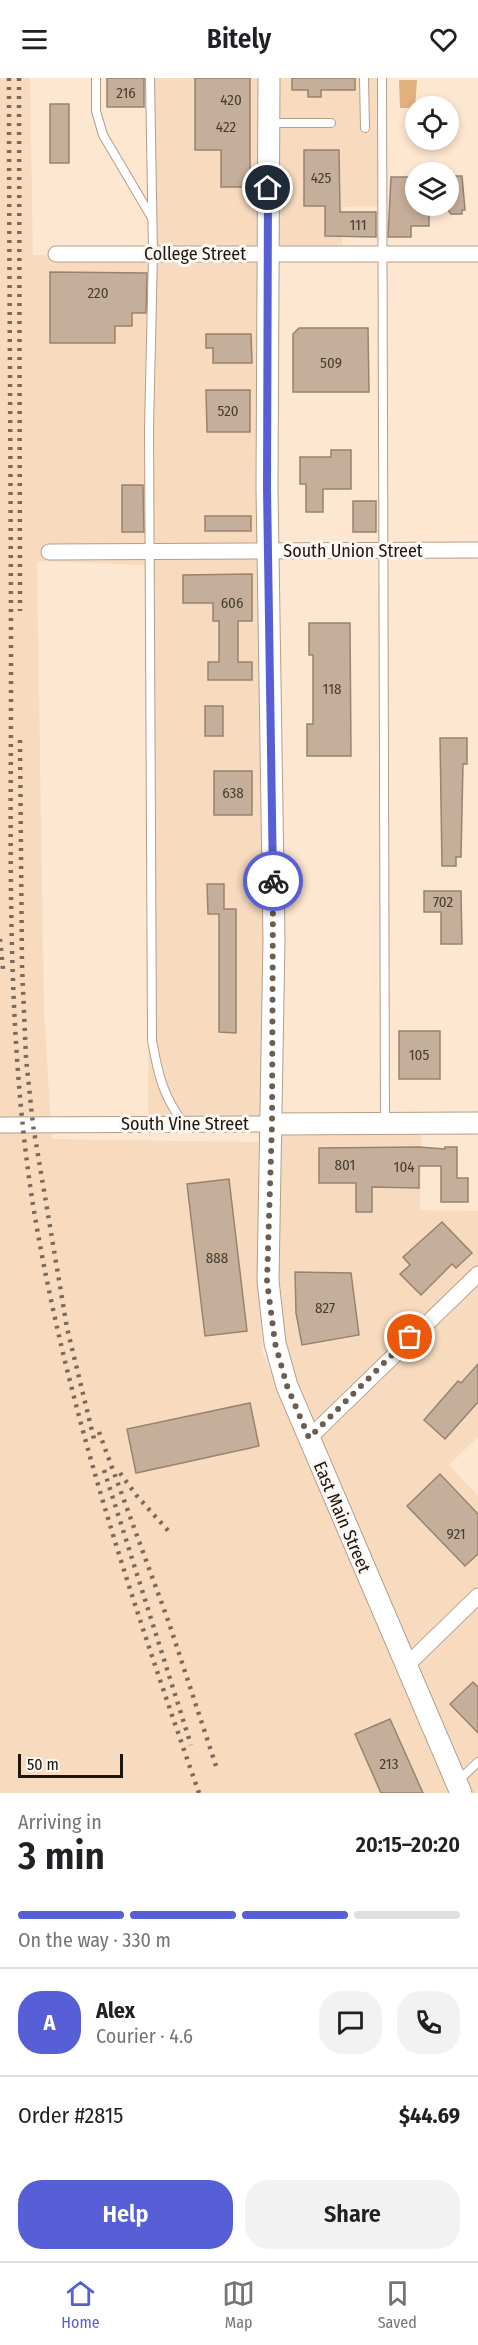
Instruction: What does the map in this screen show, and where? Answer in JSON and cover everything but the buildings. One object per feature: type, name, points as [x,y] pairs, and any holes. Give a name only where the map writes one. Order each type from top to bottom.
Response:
[{"type":"main road","name":"East Main Street","points":[[269,78],[268,551],[274,940],[267,1281],[272,1324],[287,1386],[459,1788]]},
{"type":"main road","name":"South Vine Street","points":[[272,1124],[478,1124]]},
{"type":"street","name":"College Street","points":[[56,254],[478,254]]},
{"type":"street","name":"South Union Street","points":[[48,552],[478,550]]},
{"type":"street","name":"South Vine Street","points":[[0,1125],[272,1124]]},
{"type":"street","points":[[309,1438],[478,1274]]},
{"type":"street","points":[[406,1666],[478,1596]]},
{"type":"lane","points":[[96,78],[96,111],[103,135],[152,219]]},
{"type":"lane","points":[[150,78],[153,254],[149,551],[152,1040],[158,1075],[168,1102],[184,1124]]},
{"type":"lane","points":[[364,78],[365,128]]},
{"type":"lane","points":[[382,78],[385,1124]]},
{"type":"lane","points":[[269,123],[331,123]]},
{"type":"lane","points":[[459,1788],[478,1762]]},
{"type":"shaded area","points":[[0,78],[30,78],[33,255],[153,254],[150,78],[382,78],[383,206],[343,207],[342,254],[268,254],[272,1124],[148,1124],[150,565],[37,561],[44,1011],[52,1139],[258,1142],[262,1351],[449,1793],[0,1793]]},
{"type":"shaded area","points":[[399,80],[417,80],[416,96],[405,96],[405,108],[400,108]]},
{"type":"shaded area","points":[[422,1123],[420,1210],[478,1211],[478,1437],[449,1465],[478,1496],[478,1596],[472,1603],[478,1610],[478,1793],[461,1793],[275,1343],[272,1124]]},
{"type":"railway","points":[[9,78],[11,878],[14,1009],[24,1140],[47,1280],[82,1429],[149,1648],[199,1793]]},
{"type":"railway","points":[[19,78],[20,611]]},
{"type":"railway","points":[[20,740],[22,966],[26,1058],[33,1125],[67,1328],[94,1439]]},
{"type":"railway","points":[[0,939],[3,969]]},
{"type":"railway","points":[[99,1432],[169,1623],[216,1766]]},
{"type":"railway","points":[[104,1470],[191,1745]]},
{"type":"railway","points":[[120,1473],[172,1535]]},
{"type":"way so far","points":[[273,881],[272,1124],[267,1281],[275,1343],[287,1386],[309,1438],[410,1337]]},
{"type":"route","points":[[268,188],[267,488],[273,881]]}]
